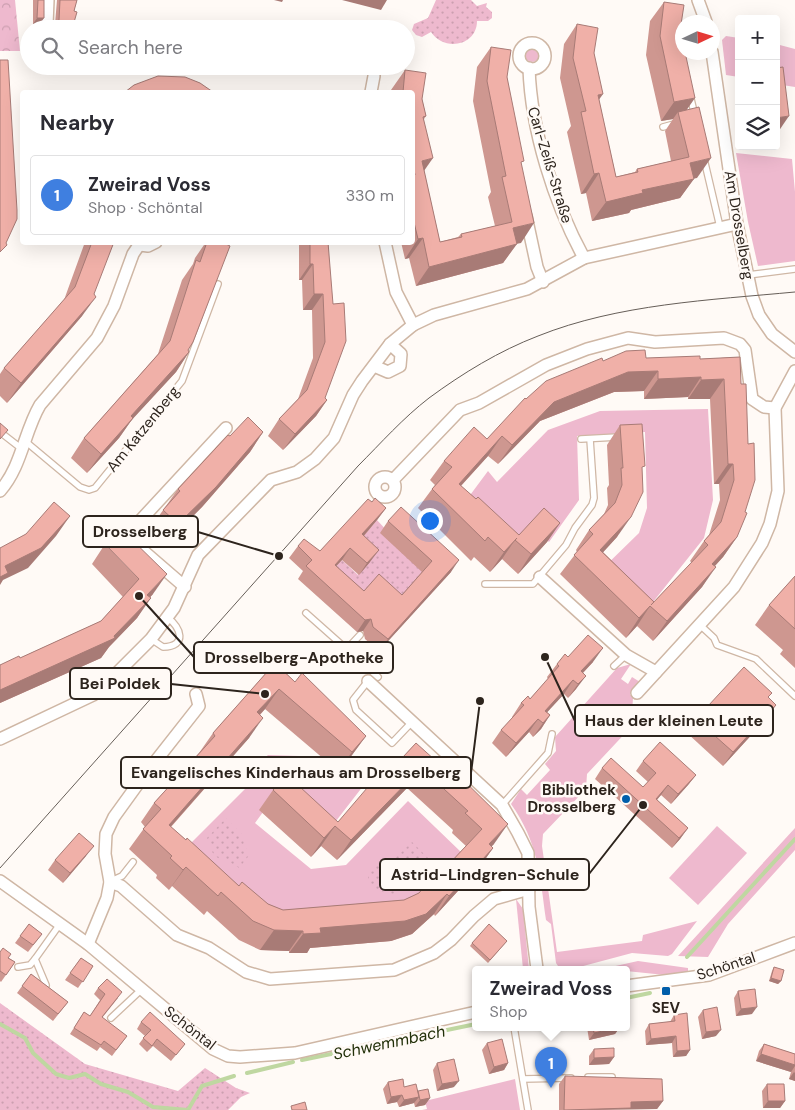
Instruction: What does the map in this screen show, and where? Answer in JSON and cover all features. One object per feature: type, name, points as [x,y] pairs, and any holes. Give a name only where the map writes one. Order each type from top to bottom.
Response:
[{"type":"street","points":[[47,20],[48,0]]},
{"type":"street","points":[[698,0],[703,15]]},
{"type":"street","name":"Am Drosselberg","points":[[713,60],[737,224],[759,315],[772,334],[795,352]]},
{"type":"street","name":"Carl-Zeiß-Straße","points":[[529,68],[530,103],[537,134],[563,213],[584,258]]},
{"type":"street","points":[[372,90],[374,76]]},
{"type":"street","points":[[524,201],[537,267],[543,282]]},
{"type":"street","points":[[0,739],[93,694],[114,676],[150,639],[167,617],[185,587],[188,575],[198,555],[271,480],[304,468],[334,438],[353,395],[390,344],[413,325],[434,314],[527,289],[584,258],[737,224]]},
{"type":"street","points":[[0,491],[10,478],[40,405],[97,338],[114,306],[133,254],[139,245]]},
{"type":"street","points":[[386,245],[396,292],[413,325]]},
{"type":"street","points":[[392,480],[460,410],[479,403],[546,365],[587,349],[628,338],[655,342],[724,338],[734,340],[745,350],[752,399],[764,407],[775,408]]},
{"type":"street","points":[[374,366],[388,372],[400,366],[401,354],[390,344]]},
{"type":"street","points":[[637,693],[734,587],[750,563],[770,524],[778,491],[775,408],[795,371]]},
{"type":"street","points":[[185,587],[126,536],[226,428]]},
{"type":"street","points":[[209,429],[218,437]]},
{"type":"street","points":[[540,577],[626,656],[656,672]]},
{"type":"street","points":[[373,679],[412,722],[502,805],[528,853],[529,889],[537,966]]},
{"type":"street","points":[[88,944],[107,898],[110,882],[105,854],[106,834],[120,808],[199,706],[196,694]]},
{"type":"street","name":"Schöntal","points":[[0,881],[88,944],[213,1049],[228,1056],[240,1057],[296,1053],[472,1013]]},
{"type":"street","points":[[110,882],[128,891],[177,935],[209,948],[246,972],[270,978],[394,970],[419,962],[451,940],[494,899],[529,889]]},
{"type":"street","name":"Schöntal","points":[[630,985],[709,975],[795,943]]},
{"type":"lane","points":[[688,85],[697,126]]},
{"type":"lane","points":[[687,121],[695,118]]},
{"type":"lane","points":[[663,127],[679,123]]},
{"type":"lane","points":[[703,156],[720,228]]},
{"type":"lane","points":[[748,275],[795,269]]},
{"type":"lane","name":"Am Katzenberg","points":[[23,445],[80,487],[89,490],[95,488],[182,381],[218,284]]},
{"type":"lane","points":[[0,432],[23,445]]},
{"type":"lane","points":[[582,439],[618,437]]},
{"type":"lane","points":[[485,584],[533,584],[566,545],[575,528],[592,505],[594,498],[590,439]]},
{"type":"lane","points":[[306,614],[346,650],[373,679],[353,700],[356,710],[392,743],[412,722]]},
{"type":"lane","points":[[150,639],[164,647],[176,644],[180,639],[180,630],[167,617]]},
{"type":"lane","points":[[700,625],[714,638],[717,645],[756,658],[795,696]]},
{"type":"lane","points":[[346,650],[360,635]]},
{"type":"lane","points":[[614,666],[626,656]]},
{"type":"lane","points":[[502,805],[548,753],[552,734]]},
{"type":"lane","points":[[110,882],[122,876],[134,862]]},
{"type":"lane","points":[[18,967],[30,965],[60,924]]},
{"type":"lane","points":[[35,959],[46,986]]},
{"type":"lane","points":[[111,1018],[142,989]]},
{"type":"lane","points":[[515,1031],[528,1110]]},
{"type":"lane","points":[[523,1079],[612,1077]]},
{"type":"green space","points":[[0,0],[15,0],[20,51],[0,51]]},
{"type":"green space","points":[[436,0],[471,0],[477,6],[487,3],[486,7],[492,12],[492,18],[488,21],[477,21],[476,29],[466,41],[451,44],[437,38],[431,32],[422,37],[416,35],[415,24],[428,18]]},
{"type":"green space","points":[[726,36],[735,37],[735,76],[726,75],[722,40]]},
{"type":"green space","points":[[780,45],[795,49],[795,87],[780,85]]},
{"type":"green space","points":[[529,48],[535,48],[539,55],[535,62],[529,62],[525,58],[525,52]]},
{"type":"green space","points":[[736,153],[792,159],[795,192],[795,261],[758,266]]},
{"type":"green space","points":[[708,409],[713,500],[704,538],[641,617],[597,574],[639,533],[647,508],[645,432],[577,436],[579,500],[549,542],[531,524],[505,550],[459,510],[488,471],[497,482],[548,430],[600,411]]},
{"type":"green space","points":[[377,520],[425,572],[378,624],[326,577],[342,560],[358,575],[354,547]]},
{"type":"green space","points":[[631,664],[621,679],[628,684],[632,677],[640,682],[630,694],[633,698],[631,727],[587,774],[586,789],[543,834],[542,846],[557,952],[642,941],[643,935],[697,921],[672,954],[668,956],[632,953],[583,966],[558,966],[551,924],[546,920],[536,859],[527,832],[511,804],[521,789],[527,795],[550,770],[545,764],[556,751],[555,737],[617,668]]},
{"type":"green space","points":[[268,755],[299,756],[331,787],[360,758],[374,772],[329,830],[277,793],[255,823],[311,869],[346,865],[408,801],[462,853],[418,896],[398,912],[280,925],[176,858],[252,782],[245,774]]},
{"type":"green space","points":[[226,818],[243,835],[244,846],[251,853],[239,868],[216,856],[207,838]]},
{"type":"green space","points":[[717,826],[747,853],[698,905],[669,878]]},
{"type":"green space","points":[[795,828],[795,850],[728,924],[708,957],[678,956]]},
{"type":"green space","points":[[412,842],[428,858],[395,894],[377,891],[368,883],[368,874],[377,865],[388,865]]},
{"type":"green space","points":[[516,899],[523,909],[529,966],[523,966]]},
{"type":"green space","points":[[638,961],[688,968],[688,972],[665,975],[630,971],[630,966],[616,966]]},
{"type":"green space","points":[[0,1003],[85,1064],[178,1091],[205,1068],[236,1088],[250,1093],[241,1097],[228,1110],[0,1110]]},
{"type":"green space","points":[[515,1079],[520,1110],[422,1110],[427,1109],[425,1101]]},
{"type":"building","points":[[38,0],[44,0],[44,18],[37,18]]},
{"type":"building","points":[[60,0],[77,0],[74,11],[77,12],[75,20],[59,20]]},
{"type":"building","points":[[664,2],[684,5],[682,15],[675,15],[675,60],[687,60],[695,98],[674,102],[660,36]]},
{"type":"building","points":[[577,24],[598,28],[594,53],[603,94],[598,95],[616,177],[638,172],[637,169],[689,157],[678,112],[699,107],[711,158],[690,163],[694,179],[642,190],[643,193],[606,202],[599,173],[594,174],[581,112],[586,111],[573,58]]},
{"type":"building","points":[[491,47],[511,50],[507,77],[524,161],[521,162],[534,223],[513,228],[517,244],[429,267],[423,238],[418,239],[415,226],[415,90],[403,90],[405,75],[415,75],[415,71],[426,73],[422,99],[426,116],[423,117],[433,158],[422,161],[440,242],[462,237],[461,234],[512,222],[502,177],[506,176],[487,81]]},
{"type":"building","points":[[0,60],[8,60],[17,219],[6,243],[7,245],[0,252]]},
{"type":"building","points":[[780,67],[783,67],[789,116],[780,117],[780,105]]},
{"type":"building","points":[[158,76],[185,77],[200,83],[210,90],[128,90],[134,85]]},
{"type":"building","points":[[91,245],[113,245],[94,294],[96,297],[21,383],[4,368],[75,287]]},
{"type":"building","points":[[206,245],[230,246],[193,342],[188,350],[189,352],[131,416],[133,418],[101,454],[84,438],[170,341],[196,260],[200,262]]},
{"type":"building","points":[[310,245],[328,245],[333,304],[344,303],[346,341],[325,398],[327,400],[295,434],[279,419],[307,390],[325,342],[323,294],[314,294],[313,264],[310,264]]},
{"type":"building","points":[[645,350],[646,358],[700,356],[700,359],[740,357],[741,384],[746,384],[748,444],[754,443],[755,480],[745,512],[747,513],[737,537],[712,564],[716,567],[667,621],[650,606],[639,618],[574,555],[593,534],[589,530],[615,503],[622,485],[621,468],[623,468],[620,425],[642,424],[645,466],[642,467],[643,492],[631,517],[600,550],[654,602],[708,545],[704,541],[721,522],[734,480],[733,464],[728,464],[724,379],[701,380],[701,377],[658,379],[658,371],[628,372],[554,402],[512,445],[502,436],[459,484],[476,499],[478,497],[519,535],[544,508],[560,523],[531,554],[515,540],[504,552],[488,537],[485,541],[432,489],[452,467],[444,461],[474,427],[487,439],[525,398],[546,381],[602,358],[603,361],[626,351]]},
{"type":"building","points":[[248,417],[263,432],[216,487],[178,524],[163,510],[180,491],[178,489],[228,435],[230,436]]},
{"type":"building","points":[[0,423],[8,430],[0,439]]},
{"type":"building","points":[[375,498],[386,508],[362,534],[379,550],[367,563],[350,548],[335,565],[364,591],[379,574],[402,595],[432,561],[388,521],[401,507],[459,560],[388,639],[373,627],[371,619],[365,620],[306,566],[312,560],[298,546],[304,539],[320,551],[368,499],[372,502]]},
{"type":"building","points":[[54,502],[70,516],[41,548],[5,566],[8,573],[0,577],[0,548],[26,534]]},
{"type":"building","points":[[120,528],[167,574],[147,595],[151,598],[114,636],[115,638],[0,690],[0,665],[19,656],[20,658],[101,621],[139,579],[105,544]]},
{"type":"building","points":[[795,576],[795,629],[769,605]]},
{"type":"building","points":[[588,635],[603,648],[581,671],[586,676],[578,684],[573,680],[545,711],[550,715],[543,723],[538,719],[516,743],[501,730],[524,705],[521,703],[528,696],[530,699],[559,666],[557,664],[565,654],[568,657]]},
{"type":"building","points":[[275,663],[295,682],[302,673],[366,736],[352,752],[279,689],[257,712],[263,718],[169,825],[186,840],[187,838],[239,886],[242,882],[268,904],[283,910],[404,900],[419,893],[431,879],[433,881],[482,829],[465,813],[468,811],[421,768],[351,840],[335,826],[324,838],[273,790],[287,775],[338,822],[385,767],[390,771],[416,743],[436,761],[440,757],[508,824],[489,844],[493,848],[449,896],[447,894],[426,914],[405,921],[320,928],[321,933],[303,934],[303,931],[274,930],[253,921],[221,892],[218,896],[186,867],[183,870],[170,858],[172,856],[143,829],[161,809],[154,803],[215,736],[213,733]]},
{"type":"building","points":[[744,667],[772,693],[768,697],[776,705],[733,752],[696,719]]},
{"type":"building","points":[[660,742],[696,775],[678,794],[668,785],[656,799],[688,828],[679,838],[602,768],[611,758],[643,787],[656,773],[643,761]]},
{"type":"building","points":[[79,833],[94,846],[70,873],[55,860]]},
{"type":"building","points":[[29,924],[42,934],[33,945],[20,936]]},
{"type":"building","points":[[489,924],[507,941],[490,960],[472,943]]},
{"type":"building","points":[[3,948],[11,954],[8,958],[15,962],[6,975],[0,971],[0,952]]},
{"type":"building","points":[[81,958],[93,966],[83,982],[70,973]]},
{"type":"building","points":[[774,967],[784,970],[781,981],[771,978]]},
{"type":"building","points":[[31,974],[68,1002],[58,1014],[22,986]]},
{"type":"building","points":[[107,979],[122,992],[102,1017],[127,1036],[116,1050],[104,1041],[101,1045],[74,1028],[84,1012],[90,1016],[105,994],[98,988]]},
{"type":"building","points":[[755,989],[757,1007],[741,1009],[738,991]]},
{"type":"building","points":[[717,1007],[721,1030],[706,1032],[703,1010]]},
{"type":"building","points":[[150,1012],[185,1044],[176,1055],[157,1039],[152,1046],[143,1038],[151,1030],[141,1022]]},
{"type":"building","points":[[687,1013],[690,1050],[677,1051],[676,1036],[651,1039],[649,1024],[675,1021],[674,1015]]},
{"type":"building","points":[[502,1039],[508,1063],[494,1067],[487,1043]]},
{"type":"building","points":[[764,1044],[795,1054],[795,1065],[761,1054]]},
{"type":"building","points":[[614,1048],[614,1057],[594,1058],[594,1049]]},
{"type":"building","points":[[454,1059],[459,1081],[442,1084],[437,1063]]},
{"type":"building","points":[[565,1076],[662,1079],[663,1101],[631,1102],[631,1108],[564,1110]]},
{"type":"building","points":[[403,1079],[404,1087],[416,1084],[419,1097],[404,1100],[402,1095],[391,1097],[388,1082]]},
{"type":"building","points":[[767,1084],[784,1084],[785,1101],[768,1101]]},
{"type":"building","points":[[428,1089],[430,1098],[420,1100],[418,1091]]},
{"type":"building","points":[[305,1102],[307,1110],[292,1110],[291,1106]]},
{"type":"waterway","name":"Schwemmbach","points":[[687,957],[795,839]]},
{"type":"waterway","name":"Schwemmbach","points":[[630,997],[650,993]]},
{"type":"waterway","name":"Schwemmbach","points":[[0,1024],[25,1038],[33,1053],[56,1074],[69,1078],[85,1074],[101,1084],[128,1092],[153,1107],[188,1110],[202,1086],[234,1076]]},
{"type":"waterway","name":"Schwemmbach","points":[[302,1060],[472,1025]]},
{"type":"waterway","name":"Schwemmbach","points":[[247,1073],[293,1062]]},
{"type":"tram line","points":[[0,868],[358,466],[401,422],[429,398],[468,371],[495,356],[538,336],[569,325],[632,310],[665,305],[795,292]]},
{"type":"place","name":"Drosselberg","points":[[279,556]]},
{"type":"place","name":"Drosselberg-Apotheke","points":[[139,596]]},
{"type":"place","name":"Haus der kleinen Leute","points":[[545,657]]},
{"type":"place","name":"Bei Poldek","points":[[265,694]]},
{"type":"place","name":"Evangelisches Kinderhaus am Drosselberg","points":[[480,701]]},
{"type":"place","name":"Bibliothek Drosselberg","points":[[626,799]]},
{"type":"place","name":"Astrid-Lindgren-Schule","points":[[643,805]]},
{"type":"place","name":"SEV","points":[[666,991]]},
{"type":"place","name":"Zweirad Voss","points":[[551,1088]]}]
